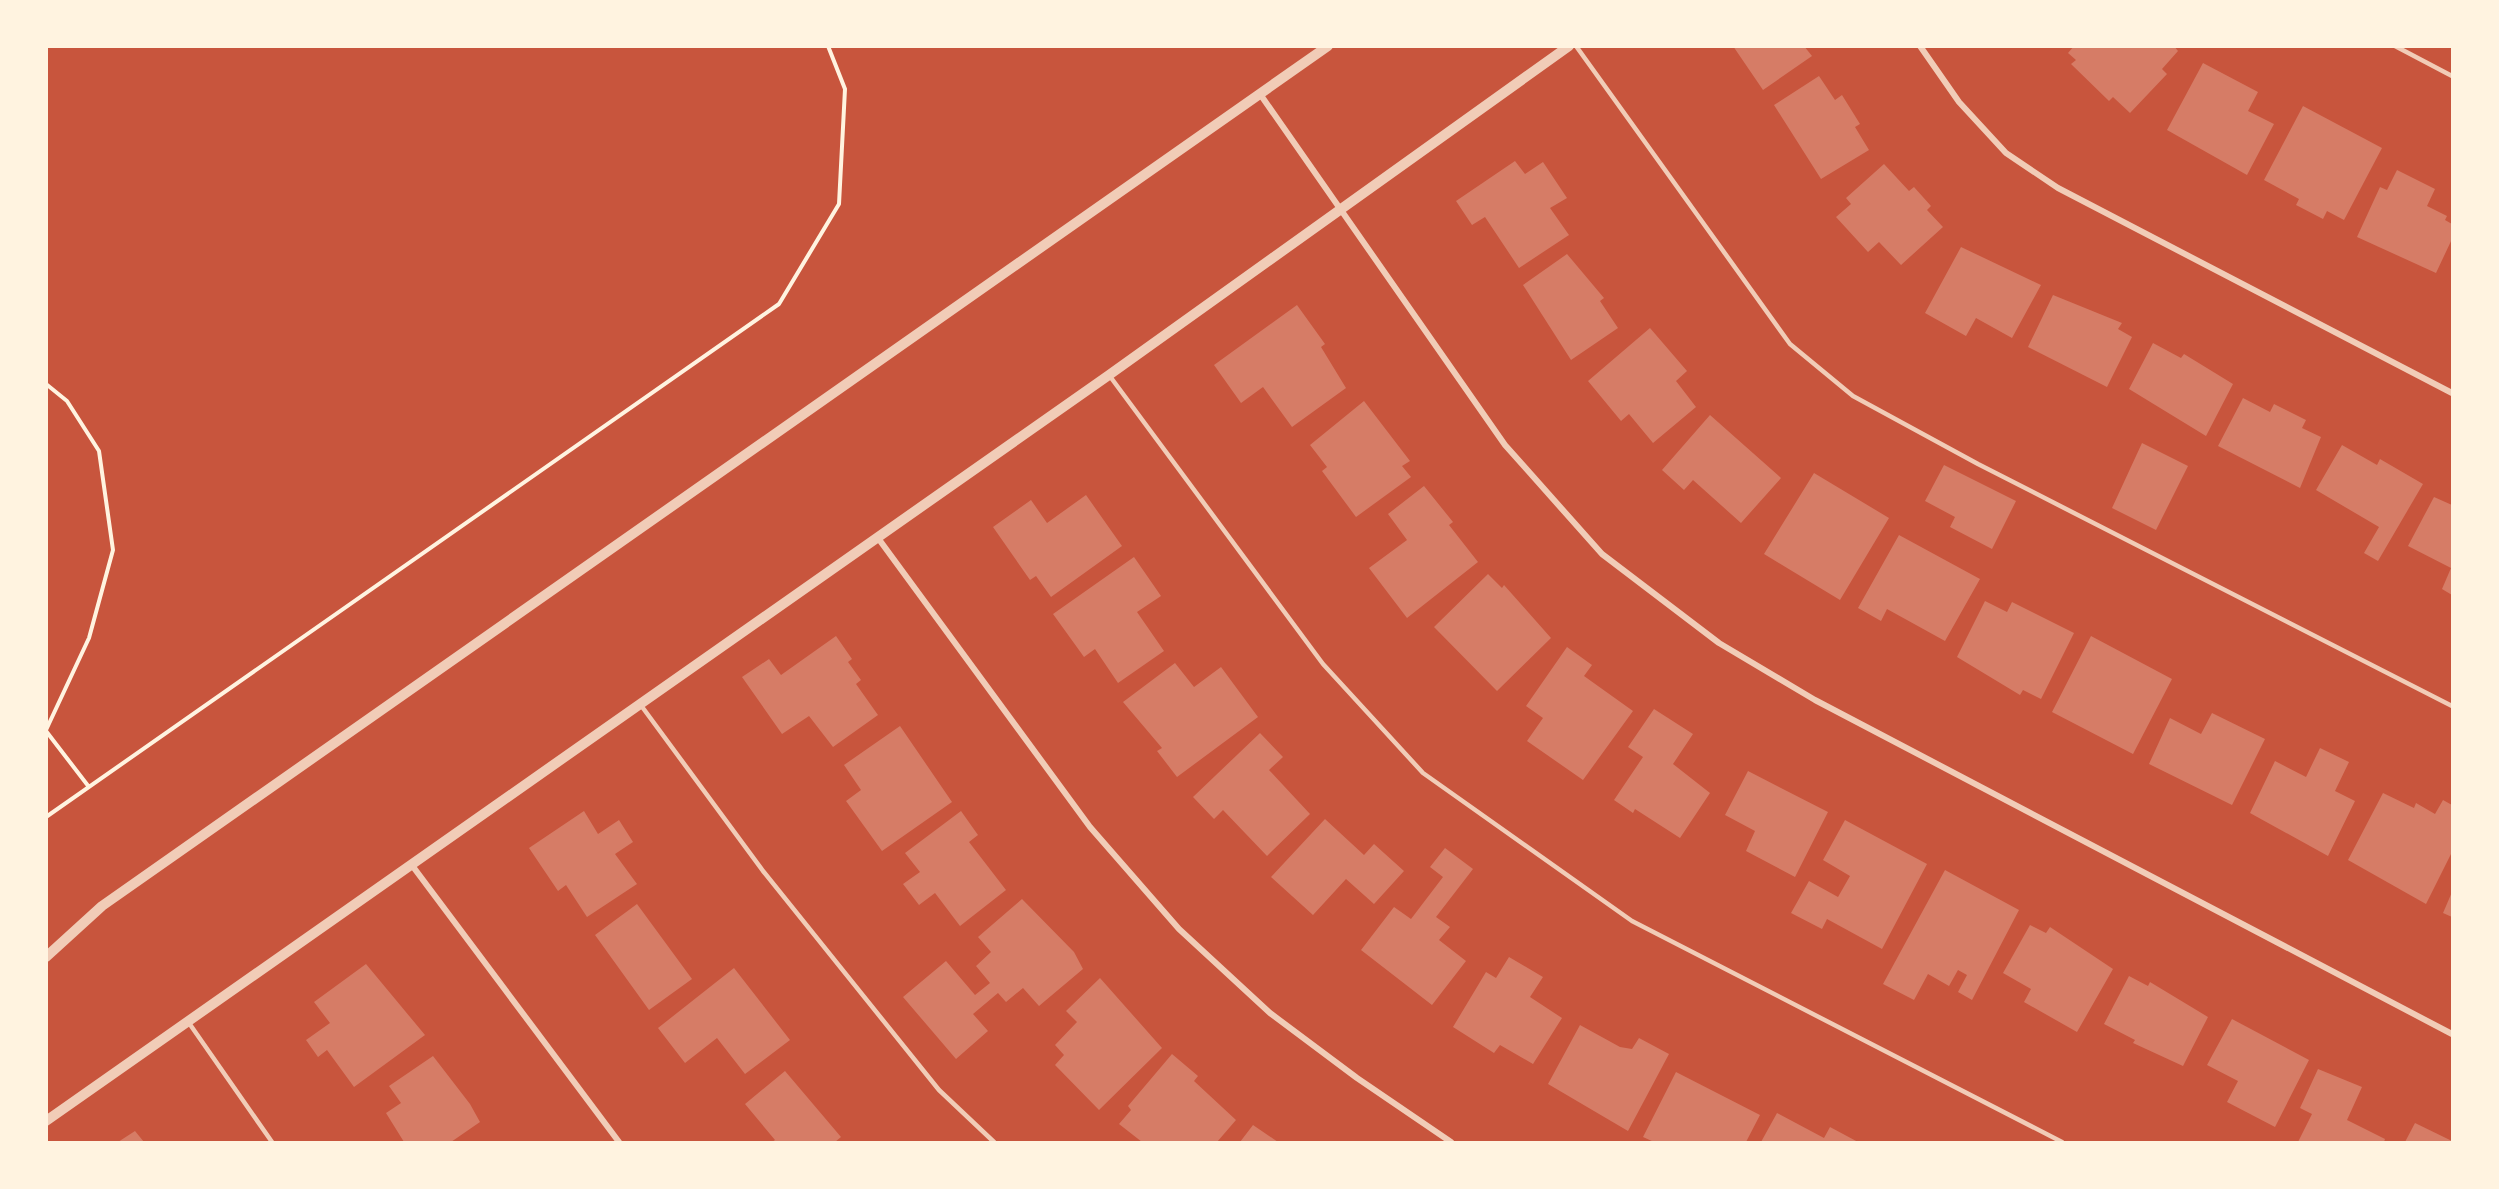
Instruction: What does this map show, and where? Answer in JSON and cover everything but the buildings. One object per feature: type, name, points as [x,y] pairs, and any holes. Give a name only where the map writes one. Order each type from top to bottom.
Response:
[{"type":"street","points":[[46,957],[102,906],[1328,46]]},
{"type":"street","points":[[46,1121],[1109,375],[1569,46]]},
{"type":"street","points":[[1920,46],[1959,102],[2006,153],[2058,188],[2452,393]]},
{"type":"street","points":[[1260,94],[1506,445],[1602,555],[1710,636],[1815,700],[2452,1034]]},
{"type":"street","points":[[878,538],[1090,827],[1179,929],[1270,1014],[1357,1078],[1452,1143]]},
{"type":"street","points":[[411,864],[619,1143]]},
{"type":"lane","points":[[1576,46],[1790,344],[1853,396],[1978,464],[2452,706]]},
{"type":"lane","points":[[2395,46],[2452,76]]},
{"type":"lane","points":[[1109,375],[1323,664],[1423,773],[1632,921],[2062,1143]]},
{"type":"lane","points":[[640,704],[763,871],[939,1090],[994,1143]]},
{"type":"lane","points":[[187,1021],[272,1143]]},
{"type":"path","points":[[46,817],[779,304],[839,204],[845,89],[828,46]]},
{"type":"path","points":[[46,384],[67,401],[99,451],[113,550],[90,638],[46,730],[89,787]]}]
